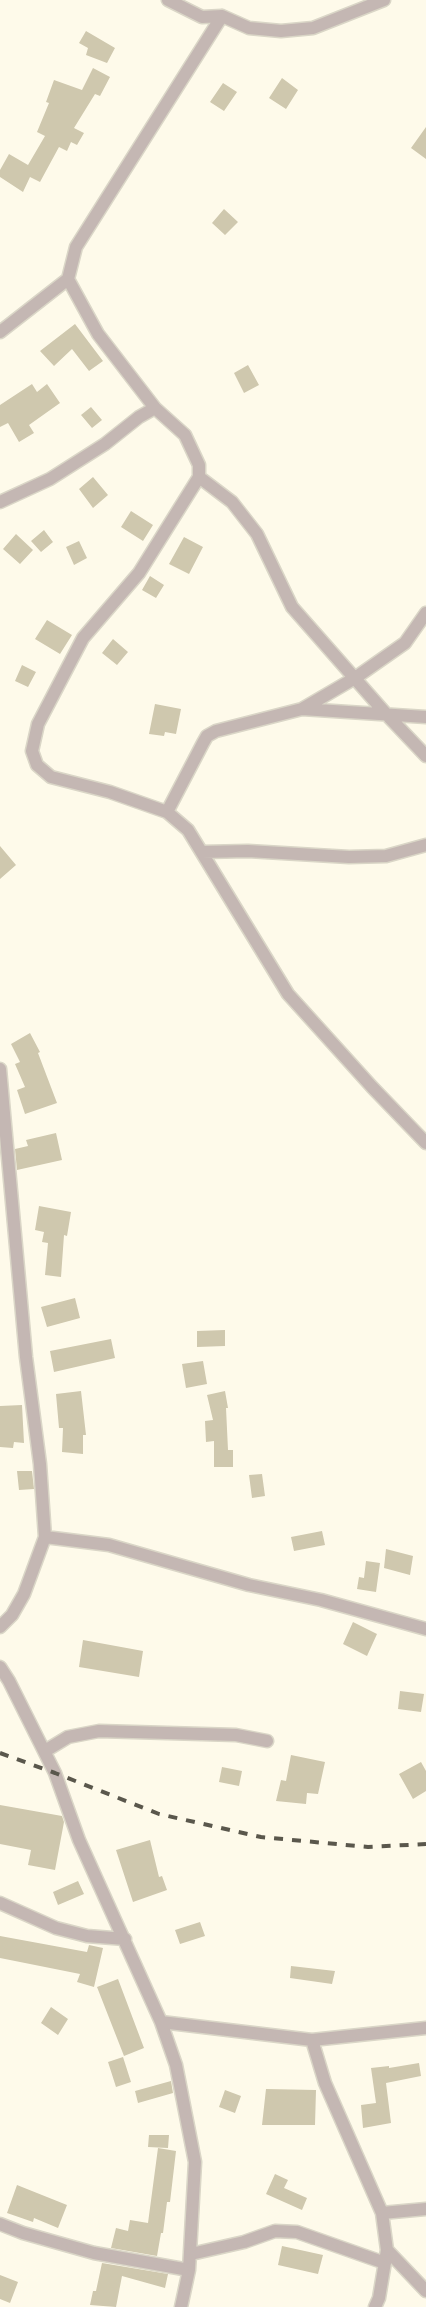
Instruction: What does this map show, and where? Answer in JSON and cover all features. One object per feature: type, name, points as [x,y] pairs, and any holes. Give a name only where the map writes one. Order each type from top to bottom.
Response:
[{"type":"street","points":[[168,0],[202,17],[222,16],[249,28],[281,31],[313,28],[384,0]]},
{"type":"street","points":[[0,332],[68,279],[76,247],[222,16]]},
{"type":"street","points":[[68,279],[98,334],[154,408],[185,435],[199,466],[199,477],[139,573],[83,638],[38,724],[32,751],[37,765],[51,777],[110,792],[168,812],[188,830],[288,994],[372,1087],[426,1142]]},
{"type":"street","points":[[0,502],[50,479],[105,444],[139,417],[154,408]]},
{"type":"street","points":[[199,477],[232,502],[257,534],[292,607],[387,715],[426,756]]},
{"type":"street","points":[[168,812],[207,736],[302,709],[355,678],[405,643],[426,614]]},
{"type":"street","points":[[302,709],[426,716]]},
{"type":"street","points":[[202,852],[248,851],[349,857],[386,856],[426,845]]},
{"type":"street","points":[[0,1069],[26,1357],[40,1464],[44,1537],[24,1594],[12,1615],[0,1627]]},
{"type":"street","points":[[44,1537],[109,1545],[249,1585],[321,1600],[426,1629]]},
{"type":"street","points":[[0,1667],[45,1751],[79,1840],[161,2022],[176,2065],[196,2162],[189,2270],[182,2307]]},
{"type":"street","points":[[45,1751],[68,1737],[99,1731],[236,1735],[267,1741]]},
{"type":"street","points":[[0,1903],[56,1928],[88,1936],[125,1939]]},
{"type":"street","points":[[161,2022],[312,2040],[426,2028]]},
{"type":"street","points":[[312,2040],[325,2083],[382,2213],[387,2250],[379,2298],[375,2307]]},
{"type":"street","points":[[382,2213],[426,2209]]},
{"type":"street","points":[[0,2224],[23,2233],[94,2252],[189,2270]]},
{"type":"street","points":[[190,2254],[244,2242],[275,2231],[297,2232],[385,2263]]},
{"type":"street","points":[[387,2250],[426,2292]]},
{"type":"building","points":[[86,31],[115,48],[107,63],[86,55],[88,48],[79,43]]},
{"type":"building","points":[[93,68],[110,77],[100,96],[95,94],[74,128],[84,133],[77,145],[71,142],[67,151],[59,147],[40,182],[30,177],[23,192],[0,177],[0,170],[9,154],[28,165],[45,136],[37,132],[49,103],[46,102],[54,80],[82,90]]},
{"type":"building","points":[[282,78],[298,90],[286,109],[269,98]]},
{"type":"building","points":[[223,83],[237,92],[224,111],[210,102]]},
{"type":"building","points":[[426,127],[426,159],[411,148]]},
{"type":"building","points":[[224,209],[238,222],[225,235],[212,223]]},
{"type":"building","points":[[75,324],[103,361],[89,371],[72,349],[54,366],[40,351]]},
{"type":"building","points":[[248,365],[259,385],[244,393],[234,373]]},
{"type":"building","points":[[32,384],[37,392],[47,384],[60,403],[29,425],[34,433],[19,442],[8,423],[0,427],[0,405]]},
{"type":"building","points":[[91,407],[102,420],[92,428],[81,415]]},
{"type":"building","points":[[93,477],[108,495],[93,508],[79,489]]},
{"type":"building","points":[[131,511],[153,525],[143,541],[121,527]]},
{"type":"building","points":[[44,530],[53,542],[41,552],[31,541]]},
{"type":"building","points":[[16,534],[33,550],[20,564],[3,549]]},
{"type":"building","points":[[184,537],[203,547],[189,574],[169,564]]},
{"type":"building","points":[[79,541],[87,558],[74,565],[66,547]]},
{"type":"building","points":[[150,576],[164,585],[156,598],[142,590]]},
{"type":"building","points":[[47,620],[72,635],[60,654],[35,639]]},
{"type":"building","points":[[113,639],[128,652],[117,665],[102,653]]},
{"type":"building","points":[[22,665],[36,672],[28,687],[15,681]]},
{"type":"building","points":[[155,704],[181,709],[176,734],[165,732],[164,736],[149,734]]},
{"type":"building","points":[[0,846],[16,865],[0,879]]},
{"type":"building","points":[[30,1033],[40,1052],[38,1053],[57,1103],[25,1114],[17,1090],[25,1087],[15,1064],[20,1062],[11,1044]]},
{"type":"building","points":[[56,1133],[62,1160],[17,1170],[15,1149],[28,1146],[26,1140]]},
{"type":"building","points":[[39,1206],[71,1212],[67,1236],[64,1235],[61,1277],[45,1275],[48,1243],[42,1242],[44,1232],[35,1230]]},
{"type":"building","points":[[75,1298],[80,1318],[47,1327],[41,1307]]},
{"type":"building","points":[[225,1330],[225,1346],[197,1347],[197,1331]]},
{"type":"building","points":[[111,1339],[115,1358],[54,1372],[50,1351]]},
{"type":"building","points":[[203,1361],[207,1384],[186,1388],[182,1364]]},
{"type":"building","points":[[81,1391],[86,1435],[83,1435],[83,1454],[62,1452],[63,1428],[59,1428],[56,1394]]},
{"type":"building","points":[[225,1391],[228,1408],[226,1408],[228,1450],[233,1450],[233,1467],[214,1467],[214,1441],[206,1442],[205,1421],[213,1420],[207,1395]]},
{"type":"building","points":[[22,1405],[24,1443],[14,1442],[13,1448],[0,1447],[0,1406]]},
{"type":"building","points":[[17,1471],[32,1471],[34,1489],[19,1490]]},
{"type":"building","points":[[262,1474],[265,1496],[252,1498],[249,1475]]},
{"type":"building","points":[[322,1531],[325,1545],[294,1551],[291,1537]]},
{"type":"building","points":[[386,1549],[413,1556],[410,1575],[384,1568]]},
{"type":"building","points":[[366,1561],[380,1563],[376,1592],[357,1589],[359,1577],[364,1578]]},
{"type":"building","points":[[353,1622],[377,1634],[367,1656],[343,1644]]},
{"type":"building","points":[[83,1640],[143,1651],[139,1677],[79,1667]]},
{"type":"building","points":[[400,1691],[424,1694],[421,1712],[398,1709]]},
{"type":"building","points":[[291,1755],[325,1762],[318,1794],[307,1793],[306,1804],[276,1801],[281,1780],[286,1781]]},
{"type":"building","points":[[421,1762],[426,1771],[426,1791],[413,1799],[399,1774]]},
{"type":"building","points":[[222,1767],[242,1771],[239,1786],[219,1782]]},
{"type":"building","points":[[0,1805],[62,1816],[64,1822],[55,1870],[28,1865],[31,1850],[0,1844]]},
{"type":"building","points":[[150,1840],[159,1877],[162,1876],[167,1890],[133,1902],[116,1850]]},
{"type":"building","points":[[78,1881],[84,1894],[58,1905],[53,1892]]},
{"type":"building","points":[[200,1922],[205,1936],[180,1944],[175,1930]]},
{"type":"building","points":[[0,1936],[87,1952],[89,1945],[103,1948],[94,1987],[77,1982],[80,1974],[0,1958]]},
{"type":"building","points":[[291,1966],[335,1971],[332,1984],[290,1978]]},
{"type":"building","points":[[118,1979],[144,2048],[124,2056],[97,1987]]},
{"type":"building","points":[[51,2007],[68,2019],[58,2035],[41,2023]]},
{"type":"building","points":[[123,2057],[131,2082],[116,2087],[108,2062]]},
{"type":"building","points":[[419,2063],[421,2076],[386,2083],[391,2123],[363,2128],[361,2105],[376,2103],[371,2068],[389,2066],[389,2068]]},
{"type":"building","points":[[171,2081],[173,2093],[138,2103],[135,2091]]},
{"type":"building","points":[[266,2089],[316,2090],[315,2125],[262,2125]]},
{"type":"building","points":[[225,2090],[241,2096],[235,2113],[219,2107]]},
{"type":"building","points":[[149,2135],[169,2135],[168,2148],[148,2147]]},
{"type":"building","points":[[158,2148],[176,2151],[170,2202],[167,2202],[163,2233],[161,2233],[157,2256],[111,2248],[116,2228],[128,2231],[130,2220],[148,2223]]},
{"type":"building","points":[[275,2174],[288,2180],[284,2188],[307,2198],[302,2210],[266,2194]]},
{"type":"building","points":[[17,2185],[67,2205],[58,2228],[34,2218],[33,2222],[7,2213]]},
{"type":"building","points":[[282,2246],[323,2255],[318,2274],[278,2265]]},
{"type":"building","points":[[102,2263],[168,2274],[165,2288],[122,2276],[116,2307],[90,2305],[93,2291],[96,2291]]},
{"type":"building","points":[[0,2275],[18,2282],[10,2303],[0,2299]]},
{"type":"railway","points":[[0,1753],[159,1814],[261,1837],[368,1847],[426,1844]]}]
